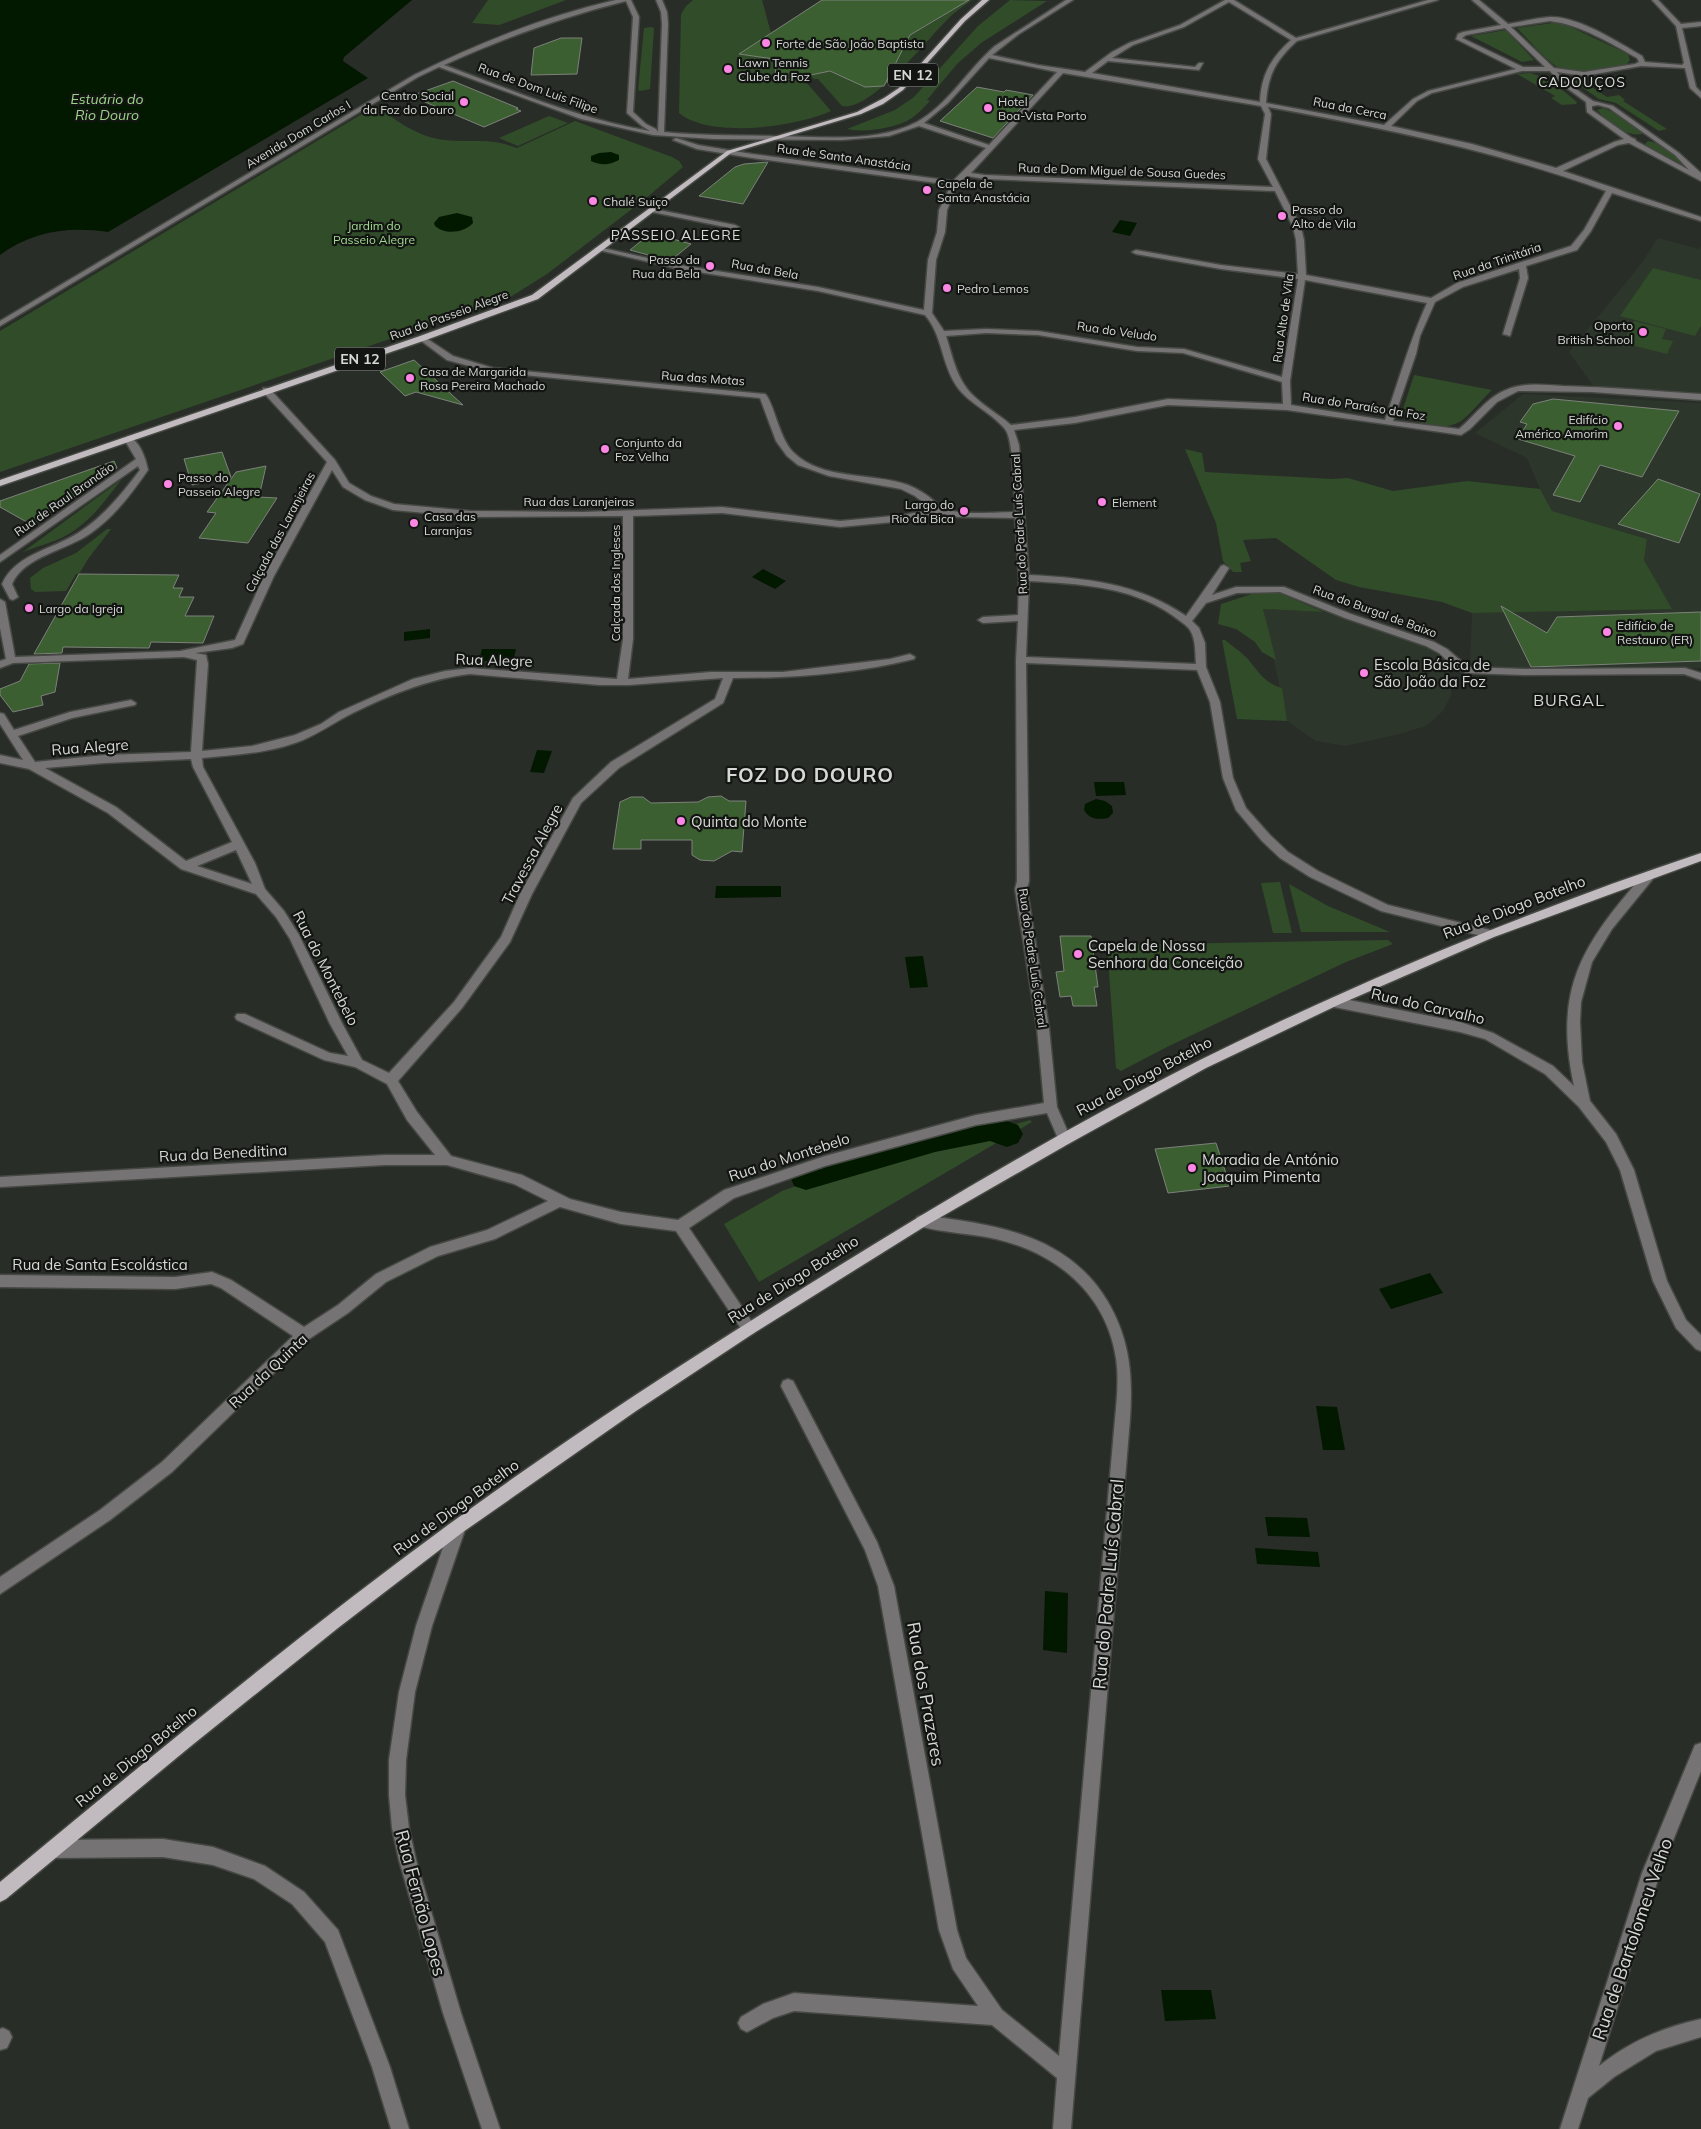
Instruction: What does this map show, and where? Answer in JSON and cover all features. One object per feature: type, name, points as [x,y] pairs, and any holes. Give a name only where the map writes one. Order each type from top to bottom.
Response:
[{"type":"main road","name":"EN 12","points":[[729,152],[859,113],[891,98],[963,20],[986,0]]},
{"type":"main road","name":"Rua do Passeio Alegre","points":[[0,483],[266,390],[423,338],[535,297],[729,152]]},
{"type":"main road","name":"Rua de Diogo Botelho","points":[[0,1893],[332,1622],[458,1527],[631,1406],[749,1329],[922,1221],[1065,1139],[1202,1065],[1334,1002],[1490,934],[1701,857]]},
{"type":"street","name":"Avenida Dom Carlos I","points":[[0,324],[416,76],[478,48],[572,13],[626,0]]},
{"type":"street","points":[[626,0],[636,17],[630,113],[644,125],[661,133],[711,138],[864,137],[891,133],[919,124],[932,114],[1000,44],[1070,0]]},
{"type":"street","points":[[660,0],[665,24],[661,133]]},
{"type":"street","points":[[1087,74],[1106,59],[1131,44],[1182,26],[1229,0],[1295,40]]},
{"type":"street","name":"Rua Alto de Vila","points":[[1287,407],[1286,381],[1302,277],[1297,227],[1262,159],[1266,140],[1265,123],[1268,114],[1263,103],[1264,83],[1279,54],[1295,40],[1435,0]]},
{"type":"street","points":[[1475,0],[1506,26],[1562,82],[1591,103],[1612,107],[1653,136],[1684,161],[1701,178]]},
{"type":"street","points":[[1655,0],[1680,26],[1693,88],[1701,96]]},
{"type":"street","points":[[1522,69],[1459,39],[1460,35],[1556,19],[1640,60],[1683,67],[1687,64]]},
{"type":"street","points":[[1680,26],[1701,24]]},
{"type":"street","name":"Rua da Cerca","points":[[988,55],[1009,62],[1263,103],[1474,146],[1556,171],[1609,191],[1701,219]]},
{"type":"street","points":[[1106,59],[1197,69],[1201,64]]},
{"type":"street","points":[[1386,127],[1415,100],[1430,92],[1522,69],[1592,74],[1640,60]]},
{"type":"street","name":"Rua de Dom Luis Filipe","points":[[439,65],[580,117],[635,130],[661,133]]},
{"type":"street","points":[[1009,428],[976,402],[957,381],[941,334],[933,318],[928,313],[932,260],[941,232],[943,210],[955,183],[966,174],[1061,71]]},
{"type":"street","points":[[1591,103],[1588,104],[1589,111],[1631,141],[1701,178]]},
{"type":"street","points":[[919,124],[989,147]]},
{"type":"street","name":"Rua de Santa Anastácia","points":[[661,133],[697,147],[955,183]]},
{"type":"street","points":[[1556,171],[1616,142],[1653,136]]},
{"type":"street","name":"Rua de Dom Miguel de Sousa Guedes","points":[[966,174],[985,177],[1276,189]]},
{"type":"street","name":"Rua da Trinitária","points":[[1432,301],[1460,285],[1574,248],[1588,231],[1609,191]]},
{"type":"street","points":[[652,210],[735,227]]},
{"type":"street","name":"Rua da Bela","points":[[598,249],[686,268],[818,289],[928,313]]},
{"type":"street","points":[[1136,252],[1212,266],[1302,277],[1432,301],[1416,336],[1388,423]]},
{"type":"street","points":[[1507,334],[1524,278],[1522,266]]},
{"type":"street","name":"Rua do Veludo","points":[[941,334],[986,331],[1038,333],[1136,349],[1184,351],[1286,381]]},
{"type":"street","name":"Rua das Motas","points":[[423,338],[450,358],[492,370],[762,396],[765,398],[773,427],[782,443],[805,465],[832,473],[903,487],[927,498],[939,510]]},
{"type":"street","name":"Rua do Paraíso da Foz","points":[[1009,428],[1075,420],[1168,402],[1287,407],[1461,432],[1469,426],[1487,405],[1509,390],[1524,388],[1636,391],[1701,397]]},
{"type":"street","name":"Rua das Laranjeiras","points":[[266,390],[332,462],[346,485],[374,501],[393,507],[470,514],[628,514],[693,509],[722,510],[827,524],[850,524],[904,518],[939,510]]},
{"type":"street","name":"Rua do Padre Luís Cabral","points":[[1009,428],[1015,445],[1024,578],[1021,660],[1023,882],[1021,889],[1043,1028],[1051,1107],[1065,1139]]},
{"type":"street","points":[[13,597],[7,584],[9,576],[22,565],[83,536],[101,522],[144,470],[138,450],[128,439]]},
{"type":"street","name":"Rua de Raul Brandão","points":[[0,559],[142,459]]},
{"type":"street","name":"Calçada das Laranjeiras","points":[[182,654],[188,651],[232,645],[239,642],[269,576],[332,462]]},
{"type":"street","points":[[939,510],[958,514],[1019,514]]},
{"type":"street","name":"Calçada dos Ingleses","points":[[622,682],[628,639],[628,514]]},
{"type":"street","points":[[1187,621],[1203,602],[1224,568]]},
{"type":"street","points":[[1024,578],[1080,580],[1122,588],[1172,609],[1194,628],[1200,643],[1201,667],[1215,702],[1228,778],[1241,810],[1284,856],[1314,874],[1385,908],[1490,934]]},
{"type":"street","name":"Rua do Burgal de Baixo","points":[[1203,602],[1236,590],[1281,589],[1348,616],[1430,644],[1443,651],[1459,666],[1474,671],[1685,671],[1701,677]]},
{"type":"street","points":[[0,602],[11,660]]},
{"type":"street","points":[[983,620],[1023,618]]},
{"type":"street","points":[[0,665],[11,660],[182,654],[202,657],[196,756]]},
{"type":"street","name":"Rua Alegre","points":[[32,766],[105,758],[168,758],[245,752],[298,738],[325,726],[342,714],[417,681],[445,674],[470,671],[622,682],[687,676],[784,675],[890,662],[910,657]]},
{"type":"street","points":[[1021,660],[1201,667]]},
{"type":"street","name":"Travessa Alegre","points":[[391,1080],[458,1005],[506,939],[526,894],[577,801],[616,765],[719,701],[729,675]]},
{"type":"street","points":[[12,734],[70,716],[131,703]]},
{"type":"street","points":[[0,716],[32,766]]},
{"type":"street","name":"Rua do Montebelo","points":[[196,756],[198,767],[250,863],[260,891],[280,914],[295,938],[336,1024],[358,1063]]},
{"type":"street","points":[[0,759],[32,766],[112,810],[185,866],[260,891]]},
{"type":"street","points":[[185,866],[239,844]]},
{"type":"street","name":"Rua do Carvalho","points":[[1584,1102],[1573,1048],[1573,1021],[1580,982],[1587,960],[1596,942],[1616,914],[1648,876]]},
{"type":"street","name":"Rua do Carvalho","points":[[1334,1002],[1450,1025],[1489,1036],[1549,1070],[1584,1102],[1610,1138],[1627,1170],[1660,1281],[1681,1324],[1701,1345]]},
{"type":"street","points":[[241,1017],[328,1058],[358,1063],[391,1080],[412,1116],[447,1160],[517,1180],[567,1204],[621,1218],[680,1226],[749,1329]]},
{"type":"street","name":"Rua do Montebelo","points":[[680,1226],[729,1194],[824,1161],[976,1120],[1051,1107]]},
{"type":"street","name":"Rua da Beneditina","points":[[0,1182],[385,1160],[447,1160]]},
{"type":"street","name":"Rua da Quinta","points":[[0,1586],[104,1515],[167,1467],[304,1335],[343,1309],[381,1278],[435,1251],[490,1235],[562,1200]]},
{"type":"street","name":"Rua do Padre Luís Cabral","points":[[922,1221],[965,1226],[1004,1234],[1037,1246],[1068,1263],[1097,1295],[1112,1322],[1121,1349],[1125,1388],[1122,1429],[1065,2073],[1062,2129]]},
{"type":"street","name":"Rua de Santa Escolástica","points":[[0,1281],[175,1283],[212,1278],[226,1284],[304,1335]]},
{"type":"street","name":"Rua dos Prazeres","points":[[788,1386],[872,1547],[886,1586],[948,1930],[959,1963],[996,2016]]},
{"type":"street","name":"Rua Fernão Lopes","points":[[458,1527],[433,1595],[416,1653],[404,1708],[398,1751],[397,1795],[400,1833],[455,2024],[491,2129]]},
{"type":"street","name":"Rua de Bartolomeu Velho","points":[[1569,2129],[1651,1874],[1701,1751]]},
{"type":"street","points":[[53,1849],[163,1848],[213,1856],[259,1872],[298,1898],[332,1936],[381,2068],[400,2129]]},
{"type":"street","points":[[747,2023],[769,2010],[794,2002],[996,2016],[1065,2073]]},
{"type":"street","points":[[1580,2094],[1612,2065],[1645,2044],[1688,2030],[1701,2028]]},
{"type":"shaded area","name":"Oporto British School","points":[[1658,238],[1699,249],[1701,246],[1701,394],[1594,387],[1569,352],[1641,264]]},
{"type":"shaded area","points":[[1523,394],[1701,403],[1701,668],[1475,668],[1470,662],[1472,613],[1671,608],[1644,560],[1647,539],[1552,511],[1527,458],[1475,433]]},
{"type":"shaded area","name":"Escola Básica de São João da Foz","points":[[1263,609],[1324,612],[1433,649],[1445,660],[1452,680],[1451,695],[1443,711],[1426,726],[1396,735],[1345,746],[1316,741],[1287,721]]},
{"type":"green space","points":[[488,0],[566,0],[499,25],[472,23]]},
{"type":"green space","name":"Lawn Tennis Clube da Foz","points":[[693,0],[762,0],[771,33],[739,54],[774,59],[777,81],[804,76],[809,80],[806,82],[831,111],[797,122],[754,128],[711,126],[693,121],[679,113],[681,14]]},
{"type":"green space","points":[[972,0],[948,19],[885,84],[912,27],[921,29]]},
{"type":"green space","points":[[1010,0],[1047,1],[981,43],[957,64],[927,100],[930,101],[906,122],[881,129],[847,129],[895,110],[914,97],[978,26]]},
{"type":"green space","points":[[1560,22],[1628,54],[1630,60],[1626,65],[1599,70],[1579,71],[1560,68],[1544,56],[1517,28]]},
{"type":"green space","points":[[644,28],[654,28],[650,89],[640,91],[638,90]]},
{"type":"green space","points":[[1506,30],[1534,60],[1522,62],[1471,36]]},
{"type":"green space","points":[[816,71],[833,72],[865,87],[883,86],[854,105],[842,106],[818,79],[814,79],[810,75]]},
{"type":"green space","points":[[1530,73],[1555,85],[1577,102],[1576,104],[1562,105],[1551,98],[1555,96],[1517,74]]},
{"type":"green space","points":[[1576,78],[1607,97],[1619,95],[1625,100],[1623,101],[1667,129],[1659,131],[1616,103],[1599,99],[1573,81],[1572,79]]},
{"type":"green space","name":"Jardim do Passeio Alegre","points":[[377,105],[400,123],[436,139],[481,141],[517,148],[575,121],[672,157],[679,161],[683,167],[645,199],[547,274],[507,299],[0,472],[0,331]]},
{"type":"green space","points":[[1603,108],[1615,113],[1643,131],[1642,134],[1629,133],[1617,128],[1597,110]]},
{"type":"green space","points":[[549,116],[568,123],[518,146],[499,138]]},
{"type":"green space","points":[[1648,141],[1661,144],[1689,168],[1647,146],[1645,144]]},
{"type":"green space","points":[[1653,268],[1701,280],[1701,326],[1695,336],[1620,316]]},
{"type":"green space","points":[[1634,321],[1666,329],[1662,339],[1673,341],[1667,354],[1623,343]]},
{"type":"green space","points":[[1414,375],[1492,390],[1461,421],[1447,426],[1430,425],[1414,420],[1402,412]]},
{"type":"green space","points":[[1185,449],[1202,453],[1205,472],[1332,479],[1348,478],[1393,491],[1467,481],[1540,489],[1552,511],[1647,539],[1644,560],[1672,609],[1472,613],[1442,602],[1359,587],[1336,580],[1276,538],[1243,540],[1251,561],[1240,563],[1242,572],[1233,572],[1223,561],[1216,523]]},
{"type":"green space","points":[[121,480],[97,511],[75,530],[56,540],[23,552]]},
{"type":"green space","points":[[107,529],[111,529],[79,574],[76,574],[66,591],[35,592],[31,589],[30,578],[43,568],[76,553]]},
{"type":"green space","points":[[1274,591],[1324,612],[1263,609],[1276,660],[1262,652],[1255,642],[1236,629],[1218,624],[1221,604],[1255,593]]},
{"type":"green space","points":[[1222,640],[1225,640],[1244,655],[1266,680],[1282,688],[1287,721],[1237,719]]},
{"type":"green space","points":[[1280,882],[1292,933],[1273,933],[1261,883]]},
{"type":"green space","points":[[1289,884],[1328,906],[1390,932],[1301,932]]},
{"type":"green space","points":[[1388,940],[1393,944],[1346,962],[1167,1047],[1121,1071],[1116,1068],[1107,945]]},
{"type":"green space","points":[[1030,1120],[1032,1122],[759,1282],[724,1224],[782,1191],[804,1183]]},
{"type":"water","name":"Estuário do Rio Douro","points":[[0,0],[412,0],[344,57],[343,61],[368,78],[108,232],[65,230],[51,232],[25,240],[0,255]]},
{"type":"water","points":[[611,152],[619,155],[619,160],[605,164],[591,161],[591,156]]},
{"type":"water","points":[[457,213],[472,217],[473,223],[465,229],[454,232],[444,231],[435,226],[434,223],[439,217]]},
{"type":"water","points":[[1120,220],[1137,223],[1130,236],[1112,232]]},
{"type":"water","points":[[763,569],[786,581],[775,589],[752,577]]},
{"type":"water","points":[[430,629],[430,638],[404,641],[404,632]]},
{"type":"water","points":[[482,649],[516,649],[513,661],[479,661]]},
{"type":"water","points":[[537,750],[552,751],[544,773],[530,772]]},
{"type":"water","points":[[1094,782],[1124,782],[1126,795],[1096,796]]},
{"type":"water","points":[[1096,799],[1105,801],[1112,806],[1113,813],[1108,818],[1094,818],[1084,810],[1085,804]]},
{"type":"water","points":[[716,886],[781,886],[781,897],[715,898]]},
{"type":"water","points":[[923,956],[928,987],[910,988],[905,957]]},
{"type":"water","points":[[1430,1273],[1443,1293],[1391,1309],[1379,1289]]},
{"type":"water","points":[[1316,1406],[1337,1407],[1345,1450],[1323,1450]]},
{"type":"water","points":[[1265,1517],[1307,1518],[1310,1537],[1268,1536]]},
{"type":"water","points":[[1255,1548],[1318,1552],[1320,1567],[1257,1564]]},
{"type":"water","points":[[1045,1591],[1068,1593],[1067,1653],[1043,1650]]},
{"type":"water","points":[[1161,1990],[1211,1990],[1216,2019],[1165,2021]]},
{"type":"building","points":[[822,0],[969,0],[910,35],[884,86],[865,87],[830,71],[777,82],[774,59],[739,54]]},
{"type":"building","points":[[561,38],[582,38],[577,74],[531,75],[534,48]]},
{"type":"building","name":"Centro Social da Foz do Douro","points":[[453,81],[518,108],[516,109],[521,111],[484,127],[411,96]]},
{"type":"building","name":"Hotel Boa-Vista Porto","points":[[977,87],[1033,95],[993,138],[940,121]]},
{"type":"building","points":[[768,162],[743,204],[699,196],[735,167],[744,164]]},
{"type":"building","points":[[651,233],[691,244],[670,261],[630,250]]},
{"type":"building","name":"Casa de Margarida Rosa Pereira Machado","points":[[414,360],[463,405],[416,392],[405,396],[380,372]]},
{"type":"building","name":"Edifício Américo Amorim","points":[[1553,399],[1679,411],[1642,477],[1600,465],[1580,502],[1553,495],[1575,456],[1518,439],[1527,424],[1520,422],[1533,404]]},
{"type":"building","points":[[222,452],[231,477],[192,485],[184,459]]},
{"type":"building","points":[[114,461],[117,468],[32,525],[0,507],[0,501]]},
{"type":"building","points":[[266,466],[259,497],[277,498],[248,543],[199,538],[216,513],[207,512],[236,472]]},
{"type":"building","points":[[1658,479],[1700,494],[1679,543],[1618,524]]},
{"type":"building","points":[[79,574],[179,575],[173,588],[183,588],[179,597],[194,597],[185,616],[214,616],[203,643],[151,642],[149,648],[63,647],[62,653],[34,654]]},
{"type":"building","name":"Edifício de Restauro (ER)","points":[[1501,606],[1547,633],[1557,617],[1701,612],[1701,661],[1531,667]]},
{"type":"building","points":[[60,663],[55,692],[41,696],[43,705],[13,712],[0,695],[0,689],[20,681],[29,664]]},
{"type":"building","name":"Quinta do Monte","points":[[721,796],[729,801],[746,801],[742,852],[732,851],[714,861],[700,860],[692,855],[692,840],[641,840],[641,849],[613,849],[620,802],[631,797],[643,797],[651,803],[698,802],[708,797]]},
{"type":"building","name":"Capela de Nossa Senhora da Conceição","points":[[1060,936],[1091,936],[1098,987],[1094,987],[1097,1006],[1073,1006],[1071,996],[1060,997],[1056,972],[1064,971]]},
{"type":"building","name":"Moradia de António Joaquim Pimenta","points":[[1216,1143],[1230,1186],[1168,1193],[1155,1149]]},
{"type":"waterway","points":[[806,1176],[935,1139],[990,1128],[1007,1134]]},
{"type":"place","name":"Forte de São João Baptista","points":[[766,43]]},
{"type":"place","name":"Lawn Tennis Clube da Foz","points":[[728,69]]},
{"type":"place","name":"Centro Social da Foz do Douro","points":[[464,102]]},
{"type":"place","name":"Hotel Boa-Vista Porto","points":[[988,108]]},
{"type":"place","name":"Capela de Santa Anastácia","points":[[927,190]]},
{"type":"place","name":"Chalé Suiço","points":[[593,201]]},
{"type":"place","name":"Passo do Alto de Vila","points":[[1282,216]]},
{"type":"place","name":"Passo da Rua da Bela","points":[[710,266]]},
{"type":"place","name":"Pedro Lemos","points":[[947,288]]},
{"type":"place","name":"Oporto British School","points":[[1643,332]]},
{"type":"place","name":"Casa de Margarida Rosa Pereira Machado","points":[[410,378]]},
{"type":"place","name":"Edifício Américo Amorim","points":[[1618,426]]},
{"type":"place","name":"Conjunto da Foz Velha","points":[[605,449]]},
{"type":"place","name":"Passo do Passeio Alegre","points":[[168,484]]},
{"type":"place","name":"Element","points":[[1102,502]]},
{"type":"place","name":"Largo do Rio da Bica","points":[[964,511]]},
{"type":"place","name":"Casa das Laranjas","points":[[414,523]]},
{"type":"place","name":"Largo da Igreja","points":[[29,608]]},
{"type":"place","name":"Edifício de Restauro (ER)","points":[[1607,632]]},
{"type":"place","name":"Escola Básica de São João da Foz","points":[[1364,673]]},
{"type":"place","name":"Quinta do Monte","points":[[681,821]]},
{"type":"place","name":"Capela de Nossa Senhora da Conceição","points":[[1078,954]]},
{"type":"place","name":"Moradia de António Joaquim Pimenta","points":[[1192,1168]]},
{"type":"district","name":"CADOUÇOS","points":[[1582,82]]},
{"type":"district","name":"PASSEIO ALEGRE","points":[[676,235]]},
{"type":"district","name":"BURGAL","points":[[1569,700]]},
{"type":"district","name":"FOZ DO DOURO","points":[[810,774]]}]
